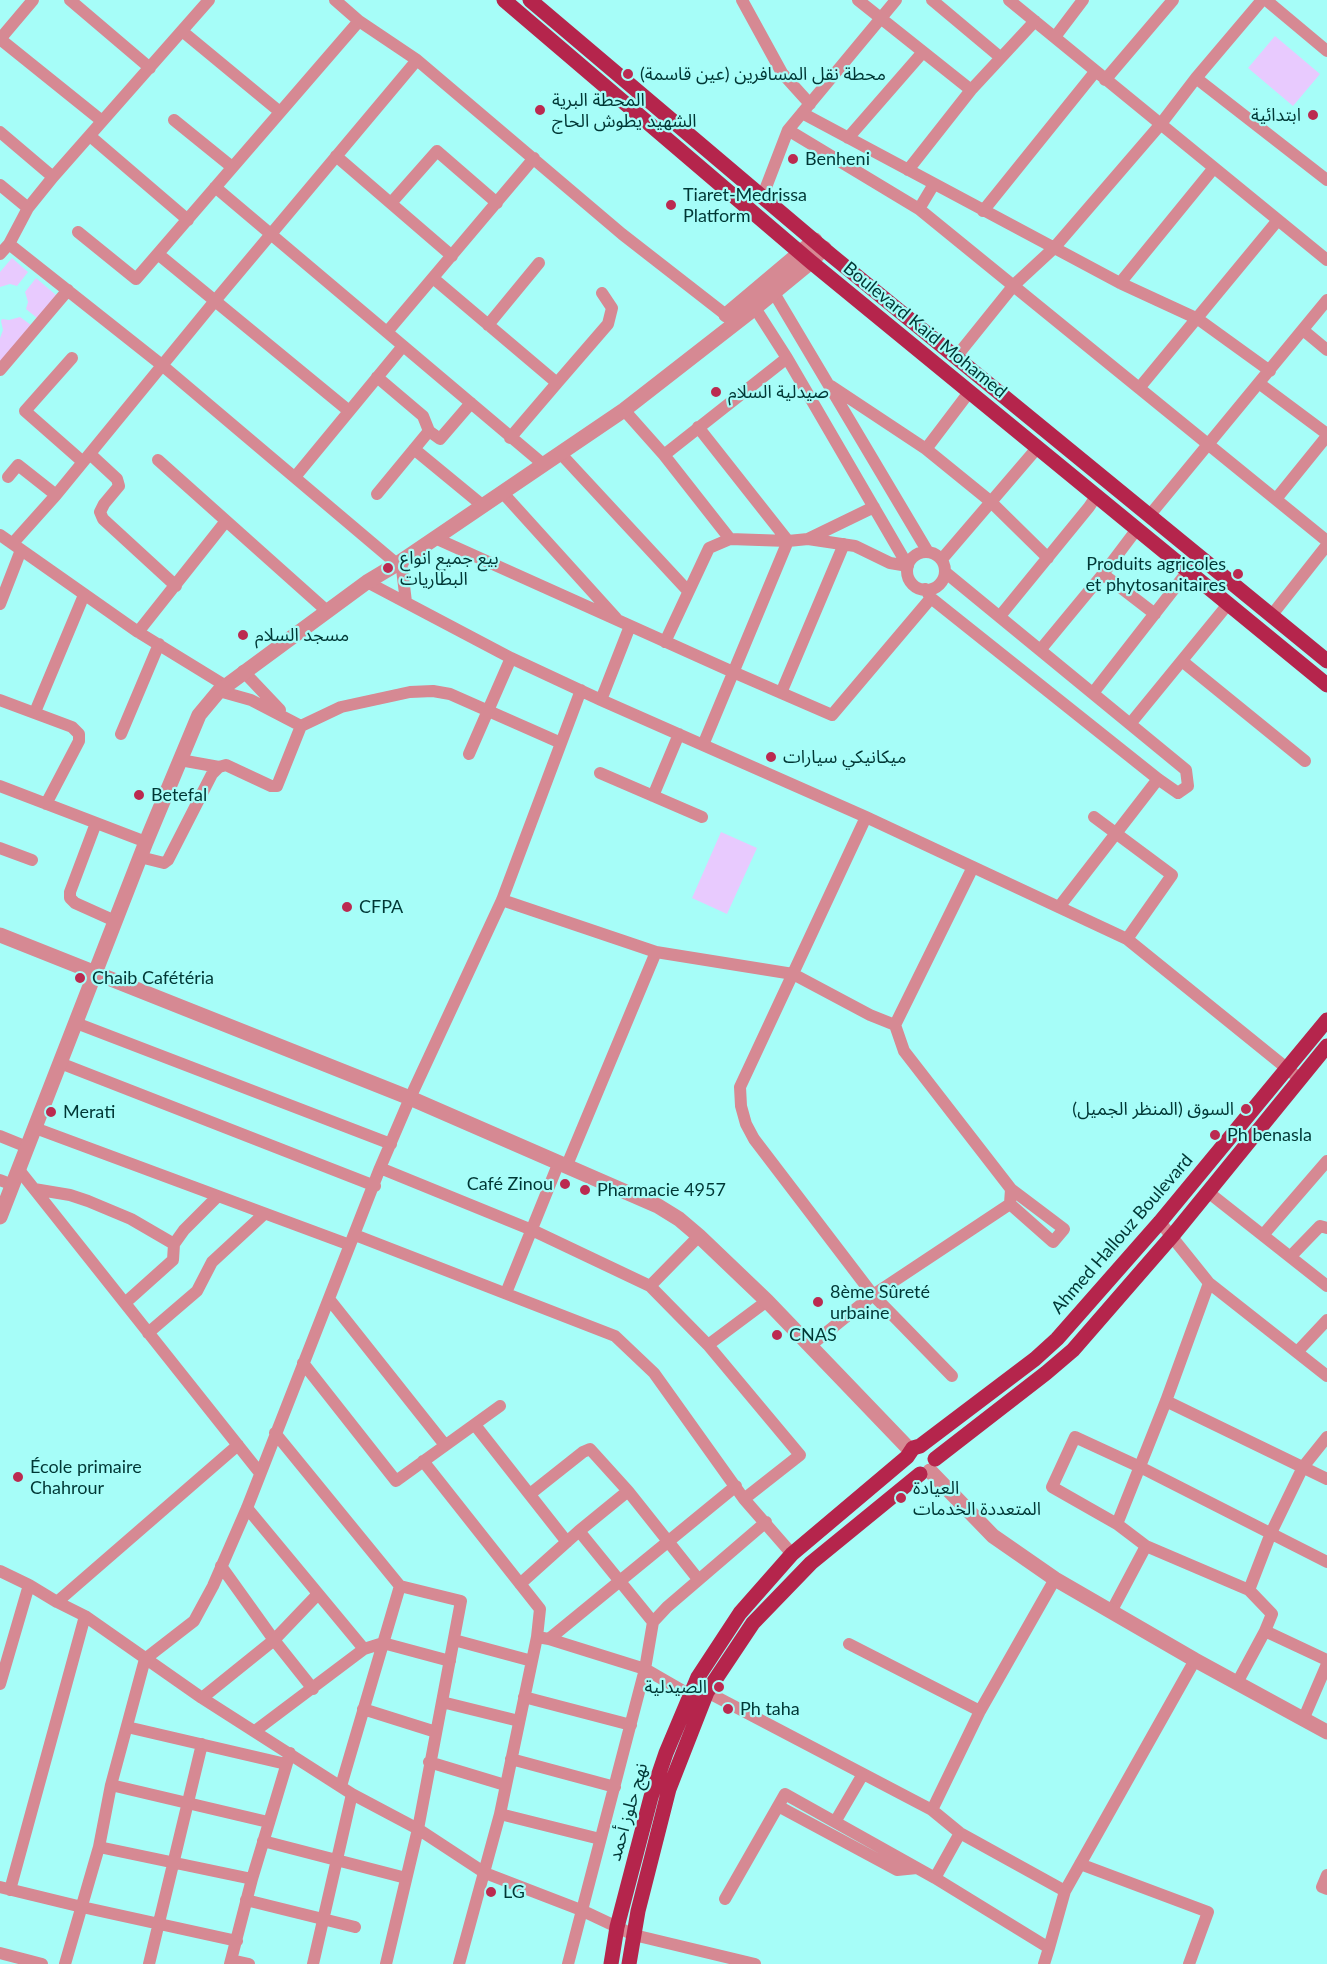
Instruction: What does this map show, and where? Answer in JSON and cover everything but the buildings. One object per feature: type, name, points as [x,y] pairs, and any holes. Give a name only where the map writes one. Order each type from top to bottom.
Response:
[{"type":"main road","name":"Boulevard Kaid Mohamed","points":[[504,0],[805,257],[1327,685]]},
{"type":"main road","name":"Boulevard Kaid Mohamed","points":[[530,0],[819,244],[1327,661]]},
{"type":"main road","name":"Ahmed Hallouz Boulevard","points":[[792,1554],[913,1451],[1035,1359],[1057,1339],[1160,1222],[1327,1020]]},
{"type":"main road","name":"نهج حلوز أحمد","points":[[629,1964],[669,1789],[707,1692],[753,1623],[810,1563],[1072,1350],[1173,1235],[1327,1046]]},
{"type":"main road","points":[[913,1451],[931,1451],[928,1468],[909,1468],[913,1451]]},
{"type":"main road","name":"نهج حلوز أحمد","points":[[611,1964],[617,1927],[651,1797],[679,1719],[698,1677],[740,1613],[792,1554]]},
{"type":"street","points":[[33,0],[0,39],[102,121]]},
{"type":"street","points":[[70,0],[150,68]]},
{"type":"street","points":[[0,254],[9,244],[28,208],[53,177],[209,0]]},
{"type":"street","points":[[335,0],[359,21],[417,60],[622,234],[730,320]]},
{"type":"street","points":[[742,0],[782,73],[806,108],[848,138],[1120,283],[1198,319],[1270,371]]},
{"type":"street","points":[[858,0],[971,90]]},
{"type":"street","points":[[763,195],[789,130],[896,0]]},
{"type":"street","points":[[932,0],[1000,57]]},
{"type":"street","points":[[1009,0],[1327,260]]},
{"type":"street","points":[[1055,37],[1083,0]]},
{"type":"street","points":[[983,211],[1100,76],[1173,0]]},
{"type":"street","points":[[956,357],[1014,285],[1054,248],[1264,0],[1327,51]]},
{"type":"street","points":[[78,232],[136,279],[359,21]]},
{"type":"street","points":[[908,170],[971,90],[1035,21]]},
{"type":"street","points":[[182,31],[280,112]]},
{"type":"street","points":[[848,138],[923,52]]},
{"type":"street","points":[[0,604],[17,547],[56,495],[417,60]]},
{"type":"street","points":[[1196,78],[1327,180]]},
{"type":"street","points":[[174,120],[232,167]]},
{"type":"street","points":[[789,130],[919,209],[1140,387],[1327,543],[1271,616]]},
{"type":"street","points":[[0,132],[53,177]]},
{"type":"street","points":[[90,135],[188,220]]},
{"type":"street","points":[[391,203],[437,151],[497,203]]},
{"type":"street","points":[[336,156],[452,256]]},
{"type":"street","points":[[387,332],[534,158]]},
{"type":"street","points":[[1120,283],[1213,169]]},
{"type":"street","points":[[919,209],[934,184]]},
{"type":"street","points":[[0,185],[28,208]]},
{"type":"street","points":[[214,187],[543,464]]},
{"type":"street","points":[[1140,387],[1278,220]]},
{"type":"street","points":[[9,244],[164,366],[399,562],[406,602]]},
{"type":"street","points":[[0,1217],[6,1182],[19,1170],[140,857],[199,715],[223,688],[243,671],[368,582],[624,410],[819,244]]},
{"type":"street","points":[[158,254],[349,411]]},
{"type":"street","points":[[730,320],[755,308],[774,293],[805,257]]},
{"type":"street","points":[[488,325],[539,263]]},
{"type":"street","points":[[433,278],[557,383]]},
{"type":"street","points":[[0,370],[68,290]]},
{"type":"street","points":[[510,438],[608,324],[612,308],[602,293]]},
{"type":"street","points":[[774,293],[928,552]]},
{"type":"street","points":[[1149,516],[1327,300]]},
{"type":"street","points":[[755,308],[787,358],[908,566],[911,582],[1158,779],[1178,793],[1188,786],[1186,770],[945,572]]},
{"type":"street","points":[[1303,330],[1327,350]]},
{"type":"street","points":[[295,477],[403,346]]},
{"type":"street","points":[[72,358],[25,411],[117,479],[119,486],[100,512],[103,519],[176,586]]},
{"type":"street","points":[[664,455],[787,358]]},
{"type":"street","points":[[377,377],[423,416],[429,431],[440,440],[471,403]]},
{"type":"street","points":[[826,383],[926,449],[990,501],[1048,558]]},
{"type":"street","points":[[1260,384],[1327,435],[1276,499]]},
{"type":"street","points":[[926,449],[970,392]]},
{"type":"street","points":[[624,410],[664,455],[730,539]]},
{"type":"street","points":[[698,428],[788,541]]},
{"type":"street","points":[[377,494],[429,431]]},
{"type":"street","points":[[942,559],[1038,447]]},
{"type":"street","points":[[414,449],[482,506]]},
{"type":"street","points":[[560,453],[688,591]]},
{"type":"street","points":[[158,460],[327,611]]},
{"type":"street","points":[[8,477],[18,465],[56,495]]},
{"type":"street","points":[[502,492],[624,624]]},
{"type":"street","points":[[1000,616],[1097,495]]},
{"type":"street","points":[[808,539],[874,507]]},
{"type":"street","points":[[138,632],[226,521]]},
{"type":"street","points":[[1041,649],[1137,529]]},
{"type":"street","points":[[0,535],[84,595],[223,688],[285,716],[301,726]]},
{"type":"street","points":[[435,538],[624,624],[832,714],[928,594],[944,578],[942,559],[936,554],[923,552],[914,557],[908,566]]},
{"type":"street","points":[[665,642],[709,548],[730,539],[788,541],[808,539],[844,544],[855,546],[890,563],[908,566]]},
{"type":"street","points":[[703,745],[788,541]]},
{"type":"street","points":[[781,693],[844,544]]},
{"type":"street","points":[[1093,693],[1188,571]]},
{"type":"street","points":[[1103,574],[1155,614]]},
{"type":"street","points":[[368,582],[511,658],[866,817],[1127,939],[1300,1079]]},
{"type":"street","points":[[35,712],[84,595]]},
{"type":"street","points":[[1130,724],[1229,603]]},
{"type":"street","points":[[602,700],[624,624]]},
{"type":"street","points":[[121,734],[159,644]]},
{"type":"street","points":[[469,754],[511,658]]},
{"type":"street","points":[[1182,661],[1305,761]]},
{"type":"street","points":[[243,671],[285,716]]},
{"type":"street","points":[[65,1964],[99,1847],[111,1785],[146,1659],[194,1621],[221,1566],[247,1508],[375,1186],[380,1168],[502,900],[581,690]]},
{"type":"street","points":[[180,760],[219,767],[226,765],[271,786],[277,786],[301,726],[342,707],[410,692],[433,691],[450,694],[561,743]]},
{"type":"street","points":[[0,700],[72,727],[79,734],[79,741],[46,804]]},
{"type":"street","points":[[653,796],[679,734]]},
{"type":"street","points":[[140,857],[164,863],[168,860],[212,774],[219,767]]},
{"type":"street","points":[[600,773],[702,817]]},
{"type":"street","points":[[1059,907],[1158,779]]},
{"type":"street","points":[[0,786],[146,842]]},
{"type":"street","points":[[866,817],[740,1087],[741,1106],[746,1124],[754,1139],[873,1295],[952,1377]]},
{"type":"street","points":[[1094,817],[1172,875],[1127,939]]},
{"type":"street","points":[[96,823],[70,892],[70,898],[75,903],[115,921]]},
{"type":"street","points":[[0,848],[32,860]]},
{"type":"street","points":[[973,867],[895,1025],[904,1051],[1011,1189],[1065,1229],[1053,1242],[1010,1204]]},
{"type":"street","points":[[502,900],[656,952],[793,974],[870,1015],[895,1025]]},
{"type":"street","points":[[0,935],[410,1098],[658,1206],[699,1236],[767,1301],[913,1451]]},
{"type":"street","points":[[506,1293],[656,952]]},
{"type":"street","points":[[76,1023],[392,1144]]},
{"type":"street","points":[[60,1063],[375,1186]]},
{"type":"street","points":[[35,1128],[264,1214],[352,1240],[506,1293],[615,1336],[654,1373],[744,1498],[792,1554]]},
{"type":"street","points":[[0,1136],[27,1147]]},
{"type":"street","points":[[1263,1235],[1327,1161]]},
{"type":"street","points":[[380,1168],[532,1230],[650,1286],[708,1345],[800,1455],[744,1498]]},
{"type":"street","points":[[19,1170],[260,1473]]},
{"type":"street","points":[[34,1189],[70,1195],[88,1201],[131,1219],[174,1244]]},
{"type":"street","points":[[1010,1204],[1011,1189]]},
{"type":"street","points":[[1208,1192],[1327,1286]]},
{"type":"street","points":[[125,1303],[173,1260],[174,1244],[184,1230],[218,1196]]},
{"type":"street","points":[[811,1345],[873,1295],[1010,1204]]},
{"type":"street","points":[[148,1333],[197,1291],[212,1262],[264,1214]]},
{"type":"street","points":[[1160,1222],[1173,1235],[1209,1283],[1327,1376]]},
{"type":"street","points":[[1290,1257],[1320,1226],[1327,1228]]},
{"type":"street","points":[[650,1286],[699,1236]]},
{"type":"street","points":[[1117,1524],[1166,1401],[1209,1283]]},
{"type":"street","points":[[330,1299],[445,1445]]},
{"type":"street","points":[[708,1345],[767,1301]]},
{"type":"street","points":[[1298,1351],[1327,1320]]},
{"type":"street","points":[[303,1363],[396,1481],[500,1406]]},
{"type":"street","points":[[1166,1401],[1327,1479]]},
{"type":"street","points":[[475,1425],[567,1542]]},
{"type":"street","points":[[275,1433],[400,1586],[461,1601],[418,1829],[386,1964]]},
{"type":"street","points":[[1237,1683],[1272,1614],[1249,1590],[1146,1546],[1117,1524],[1052,1487],[1075,1437],[1140,1467],[1327,1562]]},
{"type":"street","points":[[1249,1590],[1271,1533],[1303,1467],[1327,1437]]},
{"type":"street","points":[[57,1602],[238,1445]]},
{"type":"street","points":[[530,1494],[583,1452],[590,1449],[628,1491],[698,1579]]},
{"type":"street","points":[[423,1461],[540,1609],[543,1638]]},
{"type":"street","points":[[928,1468],[993,1536],[1055,1579],[1195,1660],[1327,1732]]},
{"type":"street","points":[[463,1963],[500,1814],[532,1661],[543,1638],[621,1580],[736,1486]]},
{"type":"street","points":[[520,1584],[628,1491]]},
{"type":"street","points":[[247,1508],[364,1649]]},
{"type":"street","points":[[568,1964],[645,1669],[653,1622],[698,1579],[766,1522]]},
{"type":"street","points":[[579,1531],[653,1622]]},
{"type":"street","points":[[1111,1612],[1146,1546]]},
{"type":"street","points":[[221,1566],[274,1640],[313,1689]]},
{"type":"street","points":[[0,1571],[85,1616],[202,1698],[255,1731],[288,1759],[418,1829],[485,1873],[581,1910],[634,1935],[755,1964]]},
{"type":"street","points":[[932,1810],[980,1712],[1055,1579]]},
{"type":"street","points":[[0,1684],[29,1585]]},
{"type":"street","points":[[341,1786],[400,1586]]},
{"type":"street","points":[[202,1698],[274,1640],[318,1594]]},
{"type":"street","points":[[85,1616],[5,1888],[82,1908],[237,1941]]},
{"type":"street","points":[[1265,1631],[1327,1662],[1303,1720]]},
{"type":"street","points":[[543,1638],[645,1669],[690,1695],[707,1692],[932,1810],[960,1833],[1065,1891]]},
{"type":"street","points":[[454,1640],[532,1661]]},
{"type":"street","points":[[255,1731],[364,1649],[383,1643],[450,1661]]},
{"type":"street","points":[[849,1644],[980,1712]]},
{"type":"street","points":[[1044,1964],[1065,1891],[1195,1660]]},
{"type":"street","points":[[524,1697],[631,1725]]},
{"type":"street","points":[[442,1702],[519,1721]]},
{"type":"street","points":[[363,1709],[436,1732]]},
{"type":"street","points":[[127,1727],[202,1744],[288,1759]]},
{"type":"street","points":[[149,1964],[202,1744]]},
{"type":"street","points":[[249,1964],[231,1962],[246,1900],[288,1759]]},
{"type":"street","points":[[510,1759],[615,1787]]},
{"type":"street","points":[[429,1762],[505,1785]]},
{"type":"street","points":[[836,1822],[863,1774]]},
{"type":"street","points":[[111,1785],[268,1822]]},
{"type":"street","points":[[313,1964],[352,1794]]},
{"type":"street","points":[[725,1899],[785,1794],[935,1878],[1049,1948]]},
{"type":"street","points":[[778,1806],[897,1870],[917,1868]]},
{"type":"street","points":[[500,1814],[600,1839]]},
{"type":"street","points":[[935,1878],[960,1833]]},
{"type":"street","points":[[263,1841],[406,1878]]},
{"type":"street","points":[[99,1847],[252,1879]]},
{"type":"street","points":[[1080,1863],[1208,1912],[1189,1964]]},
{"type":"street","points":[[1327,1875],[1323,1887],[1327,1889]]},
{"type":"street","points":[[246,1900],[355,1927]]},
{"type":"street","points":[[0,1953],[42,1964]]},
{"type":"shaded area","points":[[1275,36],[1320,74],[1293,106],[1248,68]]},
{"type":"shaded area","points":[[12,258],[28,272],[17,286],[10,284],[0,287],[0,272]]},
{"type":"shaded area","points":[[36,278],[56,295],[37,318],[26,309],[28,302],[25,292]]},
{"type":"shaded area","points":[[20,317],[31,325],[0,362],[0,338],[3,330],[1,321]]},
{"type":"shaded area","points":[[721,832],[757,848],[727,914],[692,898]]},
{"type":"place","name":"محطة نقل المسافرين (عين قاسمة)","points":[[628,74]]},
{"type":"place","name":"المحطة البرية الشهيد يطوش الحاج","points":[[540,110]]},
{"type":"place","name":"ابتدائية","points":[[1313,115]]},
{"type":"place","name":"Benheni","points":[[793,159]]},
{"type":"place","name":"Tiaret-Medrissa Platform","points":[[671,205]]},
{"type":"place","name":"صيدلية السلام","points":[[716,392]]},
{"type":"place","name":"بيع جميع انواع البطاريات","points":[[388,568]]},
{"type":"place","name":"Produits agricoles et phytosanitaires","points":[[1238,574]]},
{"type":"place","name":"مسجد السلام","points":[[243,635]]},
{"type":"place","name":"ميكانيكي سيارات","points":[[771,757]]},
{"type":"place","name":"Betefal","points":[[139,795]]},
{"type":"place","name":"CFPA","points":[[347,907]]},
{"type":"place","name":"Chaib Cafétéria","points":[[80,978]]},
{"type":"place","name":"السوق (المنظر الجميل)","points":[[1246,1109]]},
{"type":"place","name":"Merati","points":[[51,1112]]},
{"type":"place","name":"Ph benasla","points":[[1215,1135]]},
{"type":"place","name":"Café Zinou","points":[[565,1184]]},
{"type":"place","name":"Pharmacie 4957","points":[[585,1190]]},
{"type":"place","name":"8ème Sûreté urbaine","points":[[818,1302]]},
{"type":"place","name":"CNAS","points":[[777,1335]]},
{"type":"place","name":"École primaire Chahrour","points":[[18,1477]]},
{"type":"place","name":"العيادة المتعددة الخدمات","points":[[901,1498]]},
{"type":"place","name":"الصيدلية","points":[[719,1687]]},
{"type":"place","name":"Ph taha","points":[[728,1709]]},
{"type":"place","name":"LG","points":[[491,1892]]}]
